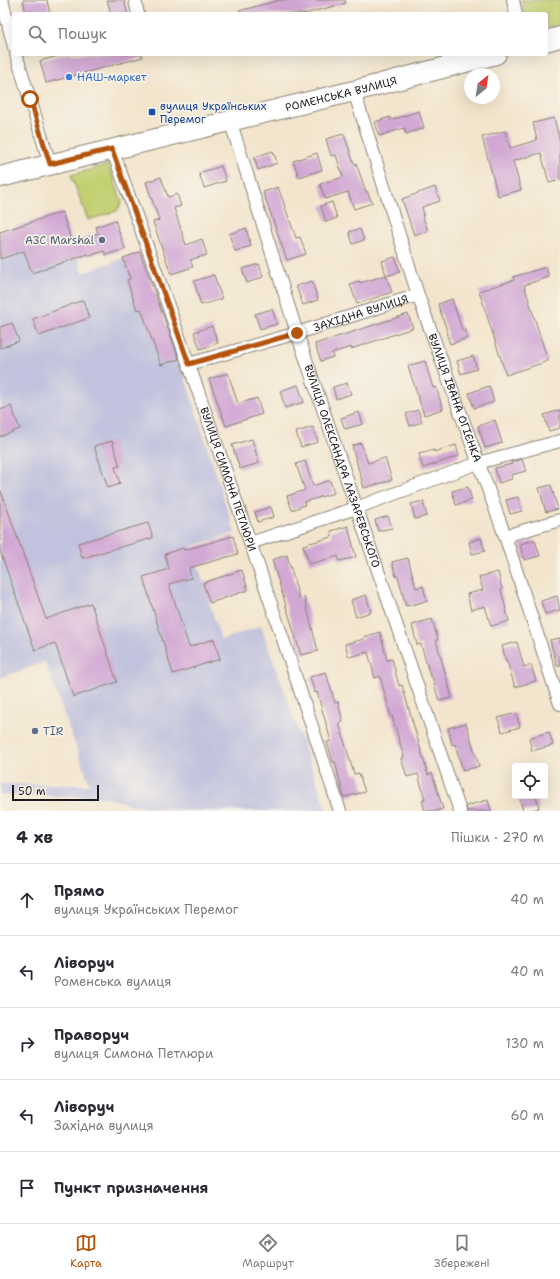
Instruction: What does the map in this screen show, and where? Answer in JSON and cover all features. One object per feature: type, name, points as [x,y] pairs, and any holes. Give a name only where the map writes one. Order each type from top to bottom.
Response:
[{"type":"main road","points":[[548,40],[560,37]]},
{"type":"main road","name":"РОМЕНСЬКА ВУЛИЦЯ","points":[[0,177],[354,91],[488,56]]},
{"type":"street","points":[[2,0],[12,40]]},
{"type":"street","points":[[135,0],[138,12]]},
{"type":"street","points":[[513,0],[516,12]]},
{"type":"street","points":[[17,56],[50,164]]},
{"type":"street","name":"ВУЛИЦЯ ІВАНА ОГІЄНКА","points":[[354,91],[418,295],[505,536],[560,704]]},
{"type":"street","name":"ВУЛИЦЯ ОЛЕКСАНДРА ЛАЗАРЕВСЬКОГО","points":[[230,120],[297,333],[460,811]]},
{"type":"street","name":"ВУЛИЦЯ СИМОНА ПЕТЛЮРИ","points":[[112,149],[189,364],[340,811]]},
{"type":"street","name":"ЗАХІДНА ВУЛИЦЯ","points":[[189,364],[297,333],[418,295]]},
{"type":"street","points":[[250,543],[356,508],[478,462],[560,440]]},
{"type":"street","points":[[505,536],[560,520]]},
{"type":"shaded area","points":[[62,212],[71,240],[79,238],[85,256],[78,258],[83,273],[140,252],[179,359],[235,533],[192,546],[221,640],[261,626],[327,811],[195,811],[137,806],[105,797],[0,795],[0,784],[90,785],[45,662],[0,678],[0,232]]},
{"type":"green space","points":[[521,0],[560,0],[560,24],[548,27],[548,12],[524,12]]},
{"type":"green space","points":[[108,165],[122,202],[117,211],[88,220],[71,175]]},
{"type":"building","points":[[23,0],[47,0],[50,12],[26,12]]},
{"type":"building","points":[[107,0],[124,0],[127,12],[110,12]]},
{"type":"building","points":[[280,0],[345,0],[346,3],[312,12],[239,11]]},
{"type":"building","points":[[58,56],[143,57],[46,83],[40,61]]},
{"type":"building","points":[[419,111],[424,128],[406,134],[404,128],[379,136],[375,122],[390,117],[391,120]]},
{"type":"building","points":[[554,118],[560,141],[560,180],[549,183],[541,153],[513,161],[521,190],[498,196],[482,137],[505,131],[510,148],[537,140],[533,123]]},
{"type":"building","points":[[344,134],[354,164],[356,163],[366,192],[367,191],[372,203],[354,209],[348,192],[325,199],[320,184],[343,177],[336,155],[331,156],[326,139]]},
{"type":"building","points":[[273,151],[277,163],[258,170],[254,157]]},
{"type":"building","points":[[317,153],[322,170],[299,177],[293,161]]},
{"type":"building","points":[[221,166],[226,181],[204,188],[199,173]]},
{"type":"building","points":[[161,177],[168,197],[177,194],[181,206],[174,208],[186,245],[202,239],[207,255],[190,260],[193,267],[171,274],[153,222],[159,220],[146,182]]},
{"type":"building","points":[[278,187],[296,238],[300,237],[306,254],[287,260],[263,192]]},
{"type":"building","points":[[435,187],[440,201],[422,207],[424,215],[422,215],[428,231],[414,235],[402,199]]},
{"type":"building","points":[[332,202],[337,218],[326,222],[321,206]]},
{"type":"building","points":[[62,212],[71,240],[79,238],[80,240],[98,233],[96,227],[115,220],[125,249],[106,255],[104,251],[89,256],[88,254],[32,273],[24,251],[0,259],[0,232]]},
{"type":"building","points":[[246,228],[251,246],[235,251],[229,234]]},
{"type":"building","points":[[360,229],[364,240],[353,244],[349,232]]},
{"type":"building","points":[[140,252],[179,359],[161,365],[141,309],[137,310],[127,280],[130,279],[123,258]]},
{"type":"building","points":[[395,257],[400,272],[386,276],[392,292],[357,304],[350,284],[359,281],[360,283],[386,275],[382,261]]},
{"type":"building","points":[[259,264],[263,277],[247,283],[242,269]]},
{"type":"building","points":[[546,267],[549,277],[524,285],[548,361],[506,375],[479,291],[514,280],[513,277]]},
{"type":"building","points":[[214,275],[222,299],[201,305],[194,281]]},
{"type":"building","points":[[312,281],[318,300],[303,305],[296,286]]},
{"type":"building","points":[[452,299],[462,330],[464,329],[467,338],[450,344],[438,304]]},
{"type":"building","points":[[83,300],[89,318],[39,336],[33,319]]},
{"type":"building","points":[[272,309],[277,324],[260,329],[255,314]]},
{"type":"building","points":[[408,314],[413,328],[351,349],[351,347],[332,353],[333,357],[321,361],[315,344]]},
{"type":"building","points":[[12,323],[19,341],[0,348],[0,327]]},
{"type":"building","points":[[212,326],[218,343],[200,349],[194,332]]},
{"type":"building","points":[[473,356],[477,369],[461,374],[457,361]]},
{"type":"building","points":[[425,361],[433,388],[436,387],[443,409],[424,415],[408,366]]},
{"type":"building","points":[[228,373],[238,404],[257,398],[262,414],[226,426],[209,379]]},
{"type":"building","points":[[347,383],[351,394],[336,399],[333,387]]},
{"type":"building","points":[[298,385],[304,402],[285,408],[280,391]]},
{"type":"building","points":[[489,386],[494,402],[474,408],[469,393]]},
{"type":"building","points":[[11,406],[20,429],[0,437],[0,410]]},
{"type":"building","points":[[418,410],[422,422],[410,426],[406,414]]},
{"type":"building","points":[[560,410],[560,428],[549,431],[544,415]]},
{"type":"building","points":[[359,412],[363,424],[345,429],[341,418]]},
{"type":"building","points":[[495,420],[502,443],[485,448],[478,426]]},
{"type":"building","points":[[313,427],[318,442],[301,447],[296,432]]},
{"type":"building","points":[[252,439],[259,463],[240,469],[232,445]]},
{"type":"building","points":[[112,441],[120,466],[115,467],[120,484],[108,488],[94,446]]},
{"type":"building","points":[[361,443],[368,463],[385,458],[392,480],[364,488],[352,446]]},
{"type":"building","points":[[456,445],[459,456],[423,468],[419,454],[434,450],[434,452]]},
{"type":"building","points":[[522,459],[526,471],[511,475],[512,479],[499,483],[495,468],[512,464],[511,462]]},
{"type":"building","points":[[305,461],[313,486],[330,480],[334,493],[304,502],[305,505],[292,510],[287,496],[305,490],[296,464]]},
{"type":"building","points":[[551,485],[558,509],[546,512],[539,488]]},
{"type":"building","points":[[468,487],[472,500],[456,505],[452,491]]},
{"type":"building","points":[[0,491],[46,619],[91,603],[117,682],[73,697],[55,643],[35,650],[0,551]]},
{"type":"building","points":[[518,497],[522,511],[510,514],[506,500]]},
{"type":"building","points":[[423,501],[427,516],[415,519],[411,504]]},
{"type":"building","points":[[271,507],[274,517],[258,522],[255,512]]},
{"type":"building","points":[[388,516],[392,528],[378,531],[375,520]]},
{"type":"building","points":[[148,523],[153,538],[82,558],[78,543]]},
{"type":"building","points":[[348,526],[356,557],[339,561],[338,556],[309,564],[303,545],[332,537],[331,531]]},
{"type":"building","points":[[233,536],[238,554],[189,568],[191,578],[169,584],[189,647],[214,639],[220,659],[173,674],[143,577],[169,569],[165,554]]},
{"type":"building","points":[[481,538],[485,551],[472,554],[469,542]]},
{"type":"building","points":[[535,540],[540,556],[524,560],[520,544]]},
{"type":"building","points":[[287,555],[299,598],[304,597],[318,651],[301,655],[272,560]]},
{"type":"building","points":[[408,558],[416,588],[423,586],[427,601],[406,606],[398,576],[396,577],[392,562]]},
{"type":"building","points":[[242,570],[248,590],[210,603],[203,583]]},
{"type":"building","points":[[498,572],[509,621],[491,626],[485,606],[471,610],[467,594],[483,590],[479,577]]},
{"type":"building","points":[[366,595],[371,612],[356,617],[351,600]]},
{"type":"building","points":[[557,596],[560,610],[545,614],[541,601]]},
{"type":"building","points":[[432,619],[438,640],[436,640],[452,698],[439,701],[421,644],[417,645],[412,625]]},
{"type":"building","points":[[380,632],[387,660],[392,659],[399,686],[402,685],[428,775],[432,773],[443,809],[425,811],[422,800],[425,799],[418,774],[407,777],[401,758],[404,757],[380,676],[375,678],[368,652],[349,657],[345,644],[364,639],[364,637]]},
{"type":"building","points":[[560,638],[560,666],[557,666],[550,640]]},
{"type":"building","points":[[517,642],[524,667],[531,665],[536,681],[515,687],[502,646]]},
{"type":"building","points":[[326,672],[335,703],[338,702],[343,722],[339,723],[354,774],[359,773],[365,792],[344,797],[335,762],[333,762],[327,742],[331,741],[317,692],[315,693],[310,677]]},
{"type":"building","points":[[516,713],[520,727],[502,732],[498,718]]},
{"type":"building","points":[[466,723],[479,766],[463,771],[455,744],[452,745],[448,728]]},
{"type":"building","points":[[549,732],[553,745],[532,751],[529,738]]},
{"type":"building","points":[[520,799],[537,799],[539,808],[523,811]]},
{"type":"building","points":[[488,800],[491,811],[467,811],[466,806]]},
{"type":"place","name":"НАШ-маркет","points":[[69,77]]},
{"type":"place","name":"вулиця Українських Перемог","points":[[152,112]]},
{"type":"place","name":"АЗС Marshal","points":[[102,240]]},
{"type":"place","name":"TIR","points":[[35,731]]},
{"type":"route","points":[[30,99],[50,164],[112,149],[189,364],[297,333]]}]
